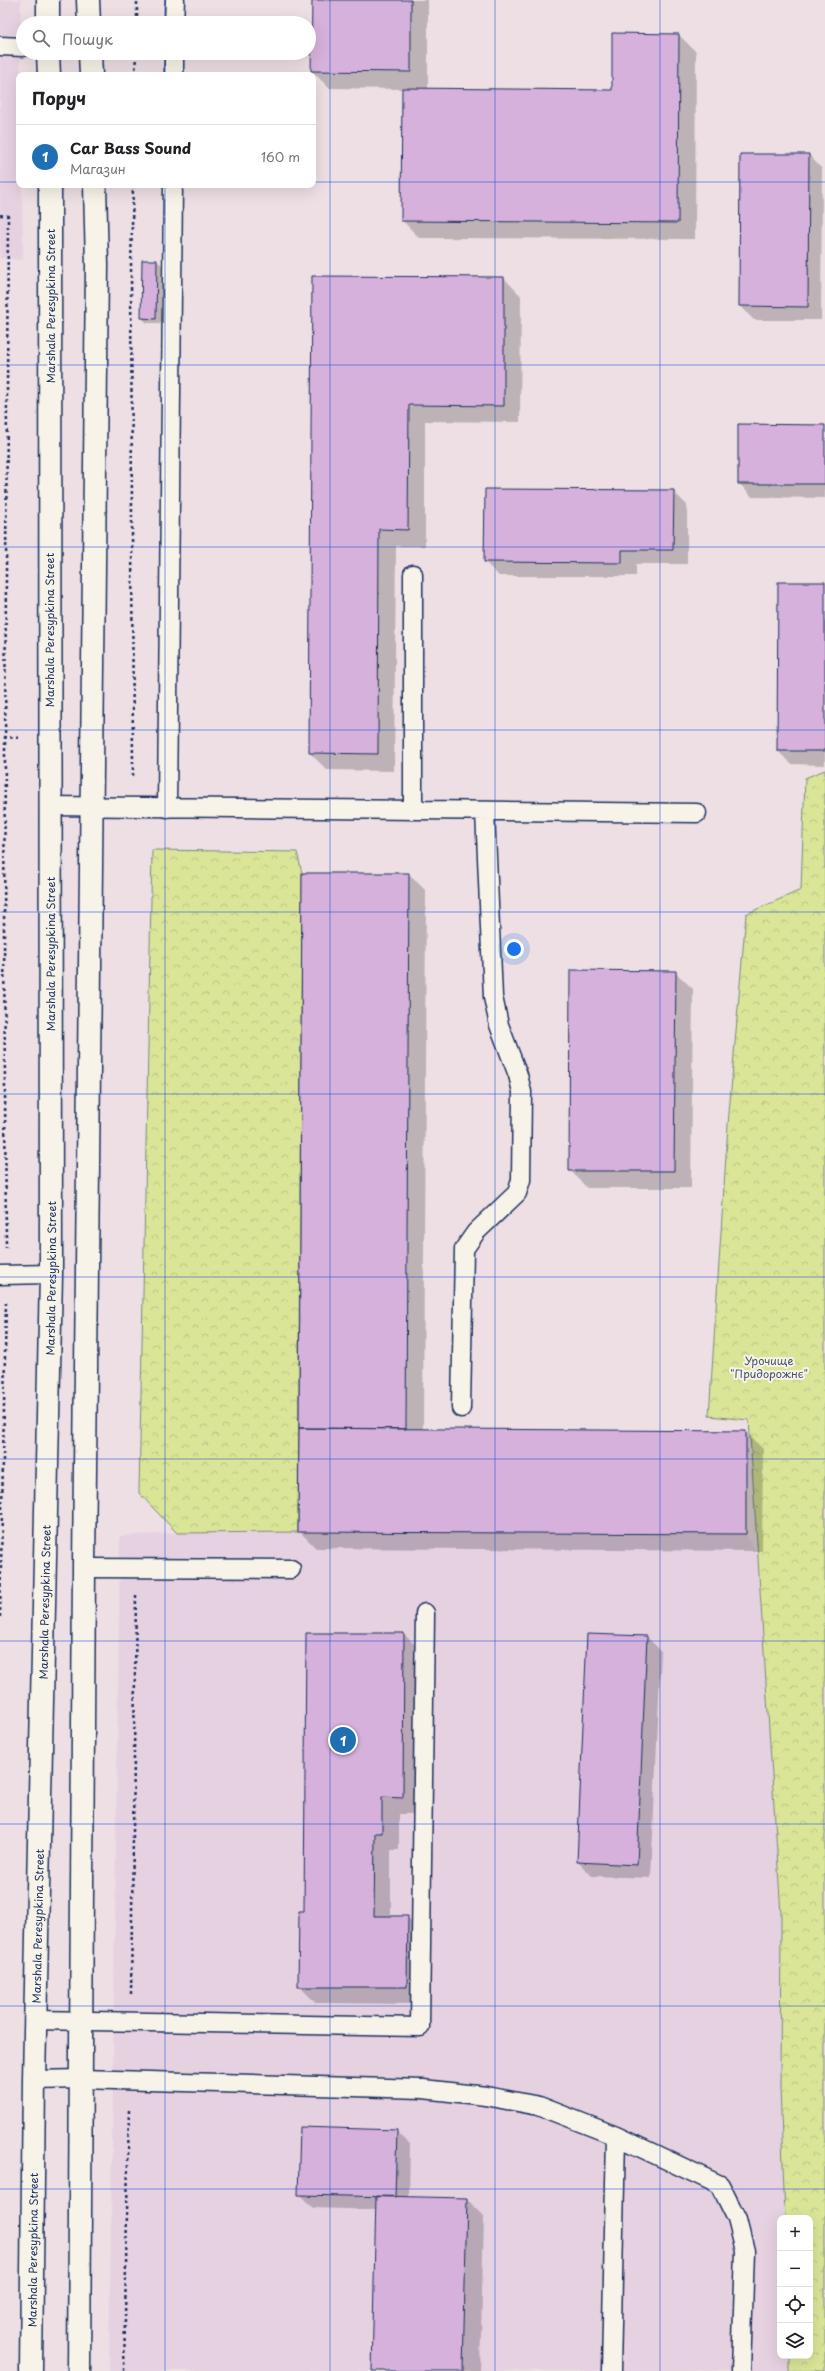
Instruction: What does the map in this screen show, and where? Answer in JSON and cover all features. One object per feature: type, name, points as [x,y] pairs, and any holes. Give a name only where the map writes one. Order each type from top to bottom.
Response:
[{"type":"main road","points":[[48,0],[48,16]]},
{"type":"main road","points":[[88,0],[89,16]]},
{"type":"main road","points":[[48,60],[48,72]]},
{"type":"main road","points":[[90,60],[91,72]]},
{"type":"main road","name":"Marshala Peresypkina Street","points":[[31,2371],[35,2020],[51,1274],[50,188]]},
{"type":"main road","points":[[80,2371],[84,1568],[97,273],[95,188]]},
{"type":"lane","points":[[174,16],[175,0]]},
{"type":"lane","points":[[0,46],[16,47]]},
{"type":"lane","points":[[174,60],[174,72]]},
{"type":"lane","points":[[167,808],[172,188]]},
{"type":"lane","points":[[413,574],[413,810]]},
{"type":"lane","points":[[50,806],[697,813]]},
{"type":"lane","points":[[461,1408],[464,1249],[476,1232],[517,1193],[521,1180],[522,1092],[518,1075],[499,1025],[493,997],[484,811]]},
{"type":"lane","points":[[0,1274],[51,1274]]},
{"type":"lane","points":[[84,1568],[291,1570]]},
{"type":"lane","points":[[35,2020],[420,2027],[425,1614]]},
{"type":"lane","points":[[34,2080],[81,2079],[423,2089],[486,2096],[539,2106],[616,2136],[720,2185],[737,2219],[745,2251],[741,2371]]},
{"type":"lane","points":[[611,2371],[616,2136]]},
{"type":"path","points":[[137,0],[137,16]]},
{"type":"path","points":[[135,72],[136,60]]},
{"type":"path","points":[[133,188],[131,273],[133,807]]},
{"type":"path","points":[[0,215],[8,216],[4,931],[0,931]]},
{"type":"path","points":[[131,2022],[137,1568]]},
{"type":"path","points":[[124,2371],[130,2081]]},
{"type":"shaded area","points":[[0,0],[21,0],[21,16],[16,16],[16,60],[20,60],[20,72],[16,72],[16,188],[22,188],[23,260],[0,258]]},
{"type":"shaded area","points":[[298,1532],[746,1534],[758,1557],[781,1914],[780,2087],[785,2215],[777,2215],[777,2359],[789,2359],[789,2371],[109,2371],[120,1536],[177,1533]]},
{"type":"green space","name":"Урочище \"Придорожнє\"","points":[[825,770],[825,2371],[789,2371],[789,2359],[813,2359],[813,2215],[785,2215],[780,2087],[781,1914],[749,1420],[709,1416],[728,1125],[746,914],[801,890],[805,778]]},
{"type":"green space","points":[[152,850],[297,852],[302,873],[298,1532],[177,1533],[139,1493]]},
{"type":"building","points":[[312,0],[411,0],[411,72],[311,71],[311,60],[316,60],[316,16],[312,16]]},
{"type":"building","points":[[612,33],[679,34],[678,223],[401,221],[402,88],[612,90]]},
{"type":"building","points":[[740,154],[809,154],[808,307],[739,306]]},
{"type":"building","points":[[142,260],[157,260],[156,319],[141,318]]},
{"type":"building","points":[[312,276],[504,277],[504,406],[409,405],[408,530],[379,529],[378,754],[309,753]]},
{"type":"building","points":[[738,424],[825,425],[825,484],[738,484]]},
{"type":"building","points":[[485,489],[674,490],[673,550],[622,550],[622,563],[484,562]]},
{"type":"building","points":[[778,582],[825,582],[825,751],[777,751]]},
{"type":"building","points":[[302,873],[409,873],[406,1429],[299,1428]]},
{"type":"building","points":[[570,970],[676,971],[674,1171],[569,1171]]},
{"type":"building","points":[[299,1428],[746,1431],[746,1534],[298,1532]]},
{"type":"building","points":[[306,1633],[404,1633],[403,1798],[382,1797],[382,1833],[375,1833],[374,1916],[408,1916],[407,1987],[298,1987],[299,1911],[304,1911]]},
{"type":"building","points":[[587,1634],[647,1636],[637,1865],[577,1862]]},
{"type":"building","points":[[300,2127],[397,2130],[395,2197],[298,2195]]},
{"type":"building","points":[[376,2196],[467,2198],[463,2371],[372,2371]]},
{"type":"place","name":"Car Bass Sound","points":[[343,1740]]}]
